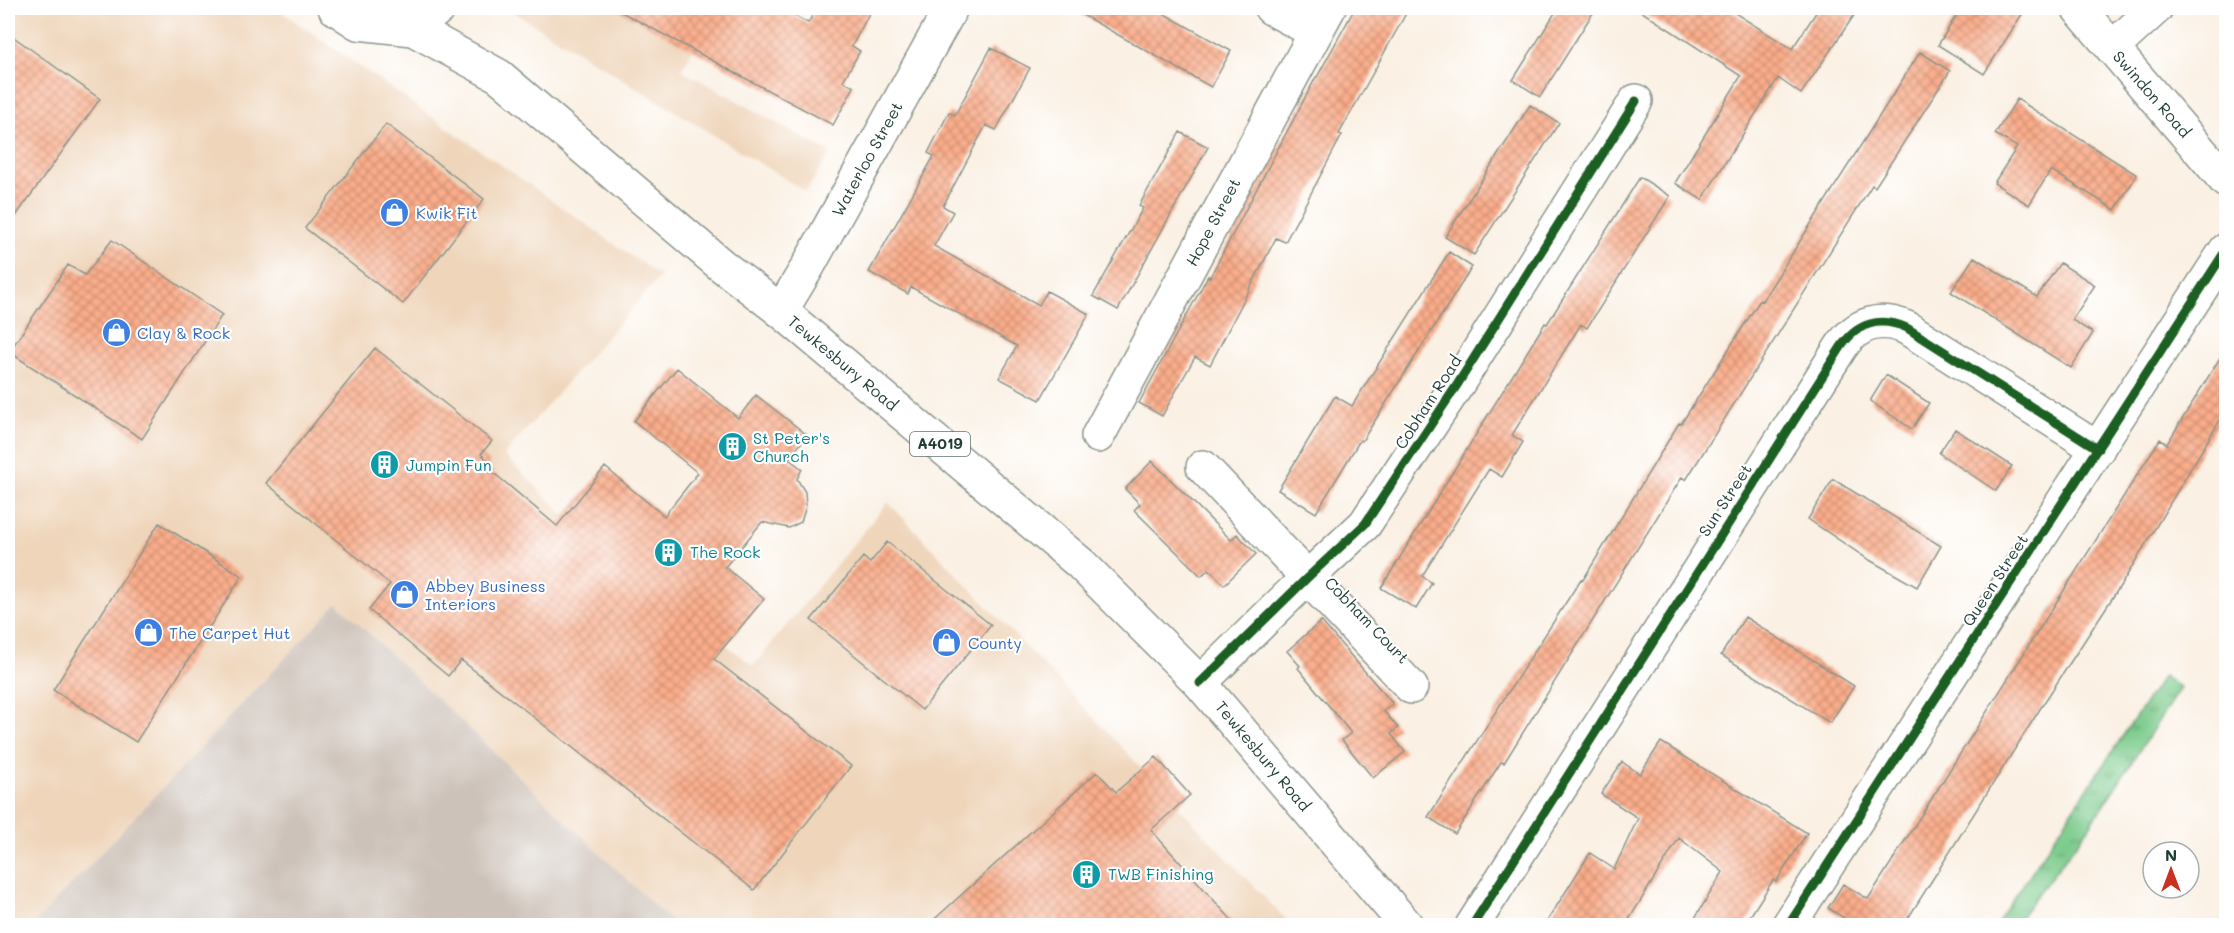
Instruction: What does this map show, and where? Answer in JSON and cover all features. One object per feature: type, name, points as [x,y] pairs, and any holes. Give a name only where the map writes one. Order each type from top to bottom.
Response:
[{"type":"main road","name":"Tewkesbury Road","points":[[335,8],[358,24],[407,18],[499,76],[721,265],[781,311],[1081,564],[1200,683],[1407,926]]},
{"type":"main road","points":[[407,18],[439,8]]},
{"type":"main road","name":"Waterloo Street","points":[[781,311],[951,8]]},
{"type":"main road","points":[[1271,8],[1322,20]]},
{"type":"main road","name":"Swindon Road","points":[[2078,8],[2226,181]]},
{"type":"main road","points":[[2112,48],[2156,8]]},
{"type":"main road","name":"Hope Street","points":[[1098,436],[1322,20]]},
{"type":"main road","name":"Cobham Road","points":[[1200,683],[1365,524],[1457,386],[1636,101]]},
{"type":"main road","name":"Queen Street","points":[[1788,926],[2226,250]]},
{"type":"main road","name":"Sun Street","points":[[1472,926],[1841,347],[1857,329],[1881,321],[1894,322],[1907,328],[2098,449]]},
{"type":"main road","name":"Cobham Court","points":[[1203,467],[1411,687]]},
{"type":"shaded area","points":[[8,8],[276,8],[660,276],[504,455],[572,523],[753,666],[888,502],[1291,925],[675,925],[337,603],[33,925],[8,925]]},
{"type":"shaded area","points":[[507,8],[713,8],[682,70],[830,153],[806,192]]},
{"type":"shaded area","points":[[337,603],[675,925],[33,925]]},
{"type":"green space","points":[[2163,676],[2180,688],[2088,829],[2014,925],[1996,925]]},
{"type":"building","points":[[614,8],[780,8],[808,23],[817,8],[872,8],[852,46],[860,51],[843,81],[854,87],[833,125]]},
{"type":"building","points":[[1070,8],[1154,8],[1231,51],[1211,87]]},
{"type":"building","points":[[1355,8],[1409,8],[1339,134],[1342,135],[1285,242],[1276,238],[1210,365],[1195,357],[1162,416],[1139,403],[1208,276],[1210,277]]},
{"type":"building","points":[[1558,8],[1596,8],[1540,97],[1513,80]]},
{"type":"building","points":[[1636,8],[1727,8],[1792,49],[1819,8],[1859,8],[1801,94],[1778,78],[1702,200],[1675,183],[1741,76]]},
{"type":"building","points":[[1961,8],[2026,8],[1984,74],[1938,45]]},
{"type":"building","points":[[8,33],[100,99],[8,227]]},
{"type":"building","points":[[991,48],[1030,68],[996,130],[986,125],[943,206],[953,212],[934,246],[1039,305],[1047,291],[1089,314],[1040,400],[999,378],[1017,346],[911,287],[908,294],[869,272],[934,156],[928,153],[949,112],[955,115]]},
{"type":"building","points":[[1920,52],[1950,71],[1875,187],[1872,185],[1686,480],[1682,477],[1504,763],[1501,762],[1455,834],[1428,817],[1581,579],[1583,580],[1679,423],[1681,424],[1760,300],[1762,301]]},
{"type":"building","points":[[2017,99],[2137,175],[2115,210],[2051,170],[2029,205],[1994,183],[2017,147],[1995,134]]},
{"type":"building","points":[[1530,105],[1559,123],[1474,255],[1445,237]]},
{"type":"building","name":"Kwik Fit","points":[[386,124],[484,199],[403,304],[305,228]]},
{"type":"building","points":[[1180,132],[1208,147],[1118,310],[1093,296],[1143,208],[1139,206]]},
{"type":"building","points":[[1640,177],[1670,196],[1587,328],[1581,324],[1512,435],[1523,442],[1502,477],[1489,469],[1422,576],[1432,583],[1416,609],[1381,588],[1545,323],[1547,324]]},
{"type":"building","name":"Clay & Rock","points":[[112,240],[222,315],[142,439],[9,352],[68,265],[85,275]]},
{"type":"building","points":[[1449,252],[1472,267],[1362,441],[1360,440],[1316,513],[1278,490],[1335,396],[1352,406]]},
{"type":"building","points":[[1974,257],[2037,297],[2060,263],[2095,285],[2072,320],[2093,333],[2071,368],[1951,292]]},
{"type":"building","points":[[375,348],[492,441],[481,454],[490,462],[488,468],[557,526],[605,467],[664,516],[698,473],[634,421],[677,368],[738,418],[756,395],[807,435],[789,459],[802,469],[797,479],[805,492],[806,506],[801,522],[789,528],[762,522],[725,567],[764,599],[714,659],[851,766],[754,890],[461,660],[448,676],[369,610],[390,584],[266,483]]},
{"type":"building","points":[[2226,348],[2226,410],[2124,580],[1905,923],[1910,926],[1851,926],[1852,923],[1828,908],[1843,884],[1868,899],[2160,439],[2167,444]]},
{"type":"building","points":[[1886,375],[1929,403],[1912,429],[1870,401]]},
{"type":"building","points":[[1955,429],[2012,466],[1996,491],[1939,453]]},
{"type":"building","points":[[1152,461],[1231,540],[1237,534],[1256,554],[1224,585],[1209,569],[1201,576],[1134,510],[1140,504],[1125,489]]},
{"type":"building","points":[[1833,479],[1941,546],[1917,587],[1866,558],[1808,519]]},
{"type":"building","name":"The Carpet Hut","points":[[159,523],[242,576],[136,742],[53,690]]},
{"type":"building","points":[[887,542],[991,625],[922,710],[811,620],[863,557],[870,563]]},
{"type":"building","points":[[1745,617],[1854,686],[1830,723],[1721,655]]},
{"type":"building","points":[[1321,621],[1393,704],[1384,711],[1398,728],[1391,734],[1405,752],[1373,778],[1342,740],[1351,733],[1287,651]]},
{"type":"building","points":[[1661,742],[1807,833],[1776,882],[1773,880],[1744,926],[1690,926],[1723,872],[1679,838],[1625,926],[1544,926],[1590,853],[1614,869],[1638,818],[1601,794],[1622,762],[1640,774]]},
{"type":"building","name":"TWB Finishing","points":[[1156,757],[1190,795],[1151,830],[1237,926],[927,926],[1097,772],[1116,792]]},
{"type":"cycle path","points":[[1200,683],[1365,524],[1457,385],[1636,101]]},
{"type":"cycle path","points":[[1788,926],[2226,250]]},
{"type":"cycle path","points":[[1472,926],[1841,347],[1854,332],[1878,322],[1897,324],[1907,328],[2098,449]]},
{"type":"place","name":"Kwik Fit","points":[[395,213]]},
{"type":"place","name":"Clay & Rock","points":[[116,333]]},
{"type":"place","name":"St Peter's Church","points":[[732,447]]},
{"type":"place","name":"Jumpin Fun","points":[[385,465]]},
{"type":"place","name":"The Rock","points":[[669,552]]},
{"type":"place","name":"Abbey Business Interiors","points":[[404,595]]},
{"type":"place","name":"The Carpet Hut","points":[[148,633]]},
{"type":"place","name":"County","points":[[947,643]]},
{"type":"place","name":"TWB Finishing","points":[[1087,874]]}]
